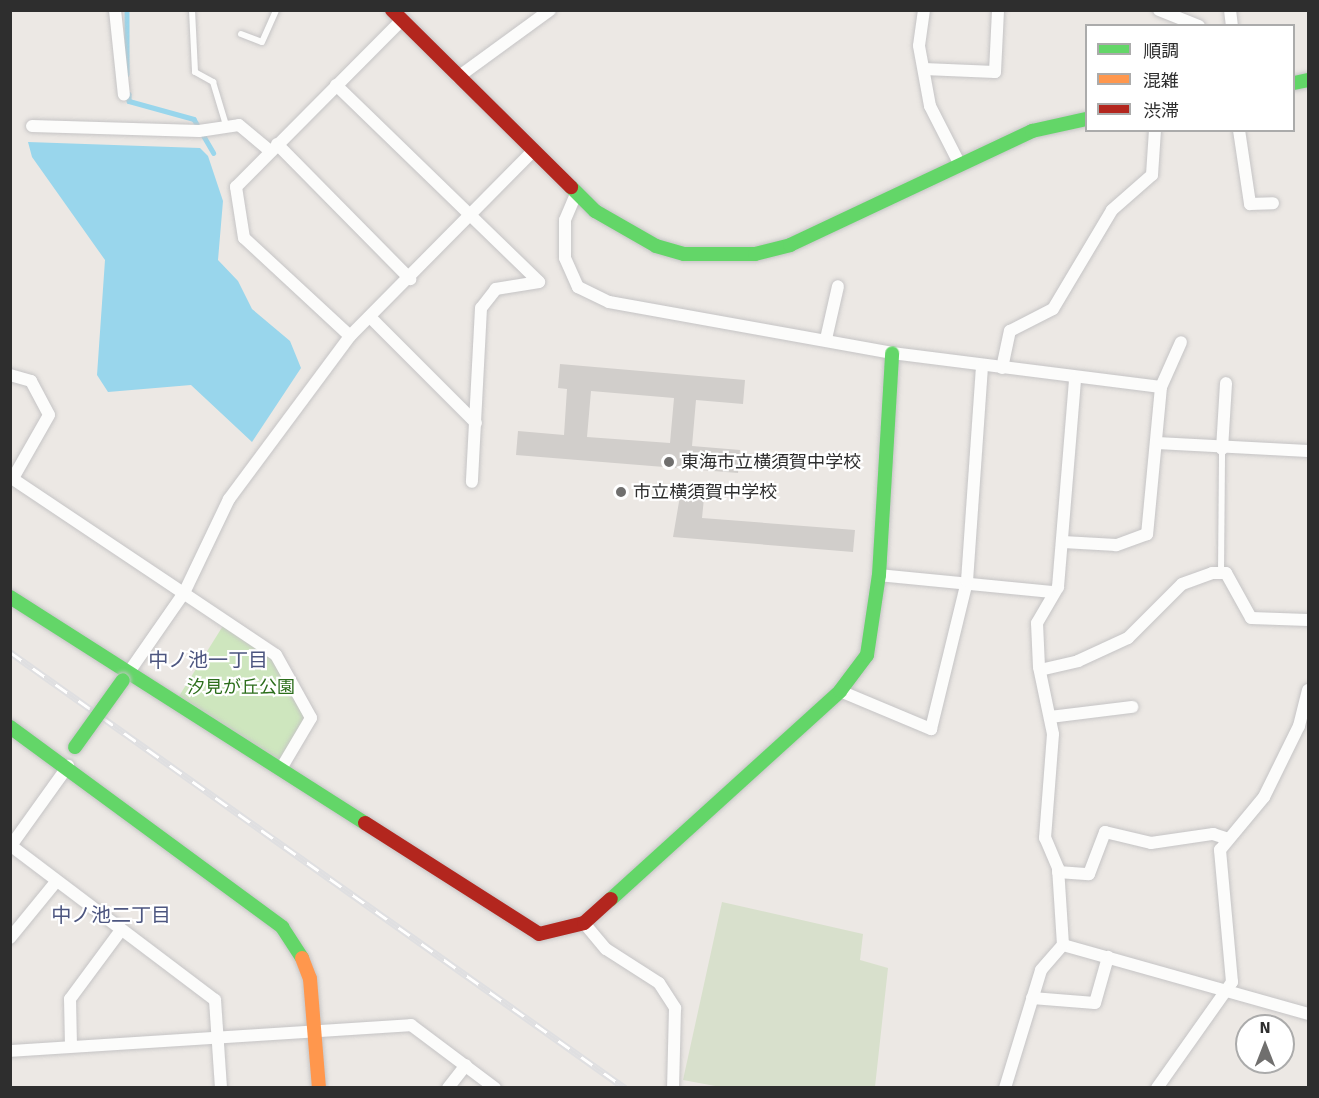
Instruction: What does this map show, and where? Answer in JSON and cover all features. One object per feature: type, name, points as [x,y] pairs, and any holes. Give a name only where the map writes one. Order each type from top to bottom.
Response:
[{"type":"street","points":[[115,10],[124,95]]},
{"type":"street","points":[[458,77],[550,10]]},
{"type":"street","points":[[924,10],[919,46],[930,106],[960,165]]},
{"type":"street","points":[[924,69],[995,72],[998,10]]},
{"type":"street","points":[[1159,10],[1194,24]]},
{"type":"street","points":[[350,336],[244,238],[236,187],[336,85],[397,15],[531,153],[576,194],[656,246],[717,257],[790,245],[1032,131],[1085,119]]},
{"type":"street","points":[[336,85],[539,282],[505,286],[483,301],[472,483]]},
{"type":"street","points":[[32,126],[199,131],[226,124],[239,124],[274,148],[410,279]]},
{"type":"street","points":[[1002,368],[1010,331],[1053,309],[1112,210],[1152,175],[1155,132]]},
{"type":"street","points":[[1239,132],[1250,204],[1273,203]]},
{"type":"street","points":[[221,1088],[215,1000],[55,883],[11,846],[66,765],[75,747],[184,593],[229,499],[350,336],[372,319],[531,153]]},
{"type":"street","points":[[576,194],[565,220],[565,258],[572,279],[587,293],[609,302],[826,339],[892,353],[1075,378],[1161,387]]},
{"type":"street","points":[[826,339],[838,286]]},
{"type":"street","points":[[372,319],[476,423]]},
{"type":"street","points":[[1063,542],[1116,545],[1147,534],[1161,387],[1181,342]]},
{"type":"street","points":[[10,597],[126,676],[282,767],[539,934],[584,923],[840,691],[867,655],[879,575],[892,353]]},
{"type":"street","points":[[840,691],[931,729],[967,581],[982,366]]},
{"type":"street","points":[[10,375],[31,381],[49,416],[11,477],[276,655],[311,718],[282,767]]},
{"type":"street","points":[[1005,1088],[1041,970],[1063,945],[1058,872],[1045,838],[1055,764],[1050,717],[1040,670],[1036,623],[1051,592],[1058,587],[1075,378]]},
{"type":"street","points":[[1222,449],[1227,383]]},
{"type":"street","points":[[1157,442],[1222,449],[1308,451]]},
{"type":"street","points":[[1040,670],[1078,661],[1128,638],[1182,584],[1221,573],[1236,587],[1251,618],[1308,620]]},
{"type":"street","points":[[879,575],[967,581],[1051,592]]},
{"type":"street","points":[[1157,1088],[1224,989],[1232,982],[1220,850],[1225,838],[1264,797],[1299,726],[1308,690]]},
{"type":"street","points":[[1050,717],[1132,707]]},
{"type":"street","points":[[10,727],[66,765],[282,927],[306,962],[315,1029],[319,1088]]},
{"type":"street","points":[[1058,872],[1089,874],[1105,832],[1151,843],[1213,834],[1225,838]]},
{"type":"street","points":[[10,938],[55,883]]},
{"type":"street","points":[[584,923],[606,949],[658,983],[675,1008],[673,1088]]},
{"type":"street","points":[[71,1046],[70,999],[120,930]]},
{"type":"street","points":[[1063,945],[1308,1014]]},
{"type":"street","points":[[1032,998],[1095,1003],[1108,957]]},
{"type":"street","points":[[10,1051],[315,1029],[416,1026],[495,1088]]},
{"type":"street","points":[[448,1088],[466,1065]]},
{"type":"lane","points":[[192,10],[195,72],[213,82],[226,124]]},
{"type":"lane","points":[[241,34],[262,42],[276,10]]},
{"type":"lane","points":[[1221,573],[1222,449]]},
{"type":"green space","name":"汐見が丘公園","points":[[226,621],[276,655],[311,718],[282,767],[176,701]]},
{"type":"green space","points":[[722,902],[863,934],[860,960],[888,968],[875,1087],[726,1088],[683,1080]]},
{"type":"water","points":[[28,142],[200,148],[208,156],[223,201],[218,260],[238,281],[252,309],[290,341],[301,368],[252,442],[191,385],[108,392],[97,375],[105,260],[32,157]]},
{"type":"building","name":"東海市立横須賀中学校","points":[[560,364],[745,380],[743,404],[696,400],[692,446],[740,450],[738,473],[516,455],[518,431],[564,435],[567,389],[558,388]],"holes":[[[591,391],[674,398],[670,443],[587,437]]]},
{"type":"building","points":[[680,496],[704,498],[702,518],[855,530],[853,552],[673,537]]},
{"type":"waterway","points":[[127,10],[127,74]]},
{"type":"waterway","points":[[129,94],[129,101],[194,119],[214,153]]},
{"type":"railway","points":[[10,652],[625,1088]]},
{"type":"traffic: fast","points":[[1295,83],[1308,80]]},
{"type":"traffic: fast","points":[[571,187],[595,211],[656,246],[684,254],[755,254],[790,245],[1032,131],[1085,119]]},
{"type":"traffic: fast","points":[[611,899],[840,691],[867,655],[879,575],[892,353]]},
{"type":"traffic: fast","points":[[10,597],[365,823]]},
{"type":"traffic: fast","points":[[75,747],[123,680]]},
{"type":"traffic: fast","points":[[10,727],[282,927],[302,958]]},
{"type":"traffic: slow","points":[[302,958],[310,979],[319,1088]]},
{"type":"traffic: jam","points":[[392,10],[571,187]]},
{"type":"traffic: jam","points":[[365,823],[539,934],[584,923],[611,899]]},
{"type":"place","name":"東海市立横須賀中学校","points":[[669,462]]},
{"type":"place","name":"市立横須賀中学校","points":[[621,492]]},
{"type":"district","name":"中ノ池一丁目","points":[[208,660]]},
{"type":"district","name":"中ノ池二丁目","points":[[111,915]]}]
